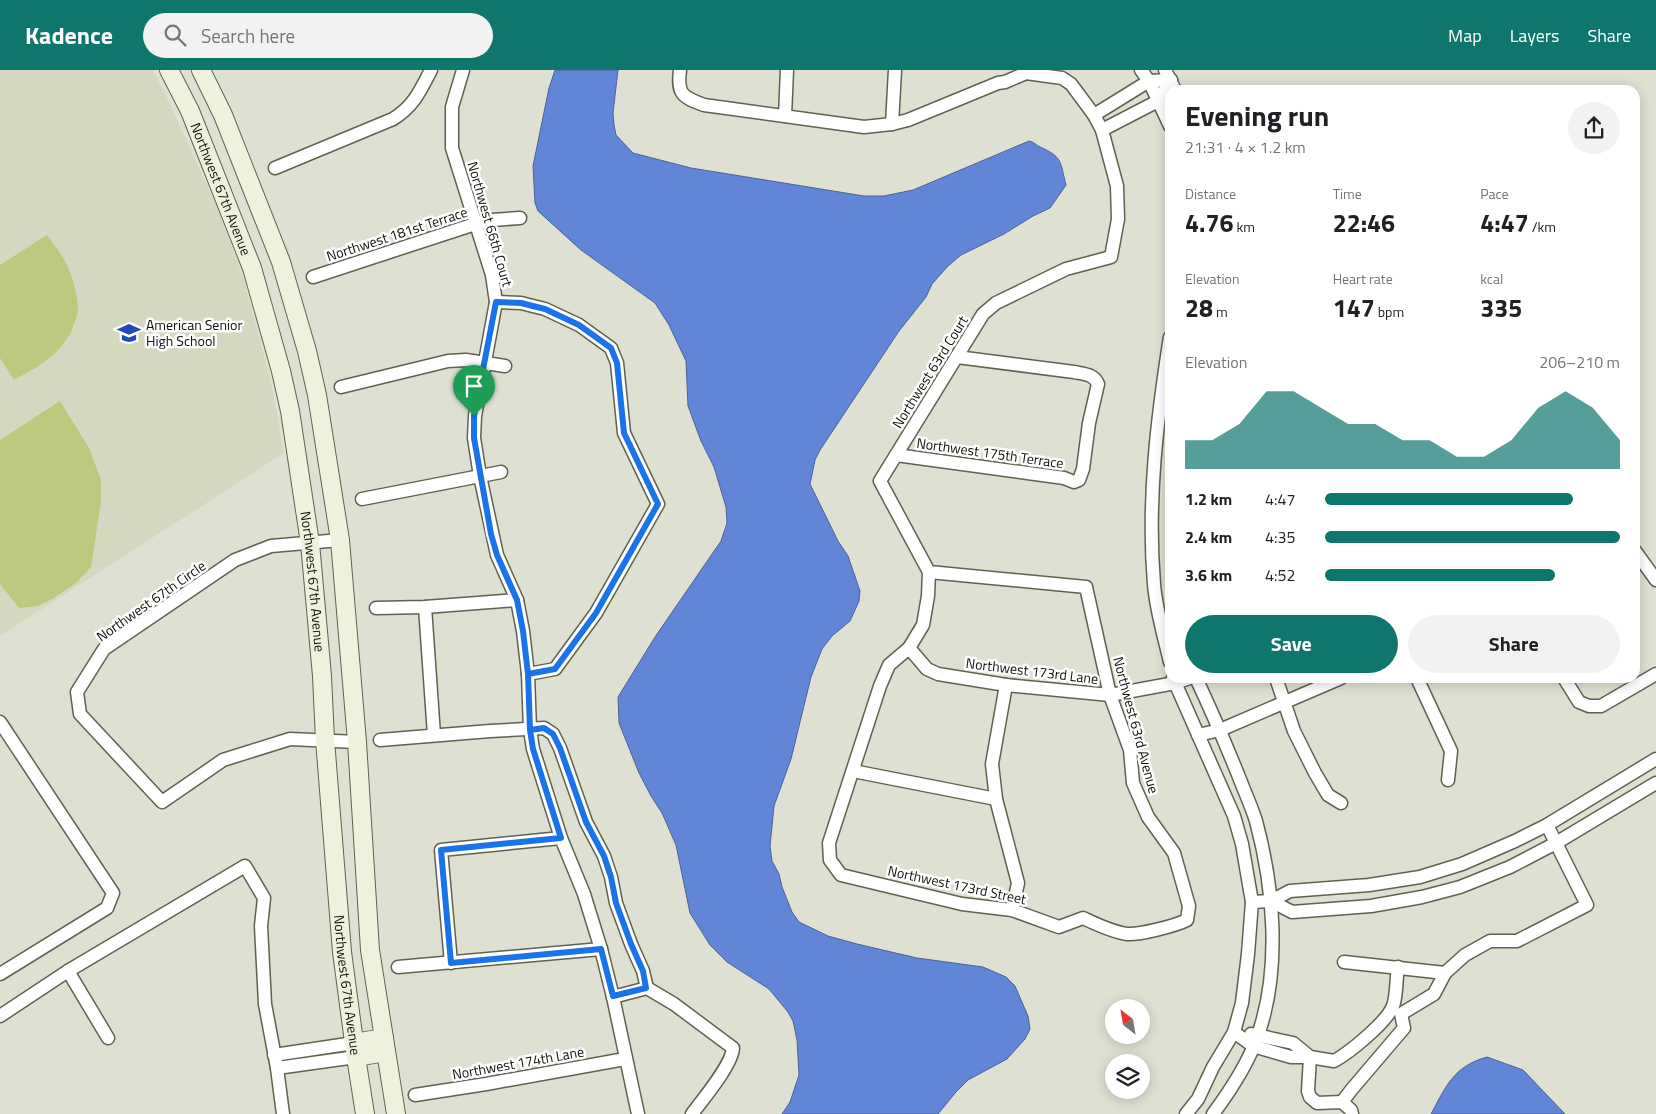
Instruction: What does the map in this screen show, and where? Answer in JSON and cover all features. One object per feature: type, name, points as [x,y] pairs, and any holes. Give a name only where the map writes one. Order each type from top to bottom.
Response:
[{"type":"main road","name":"Northwest 67th Avenue","points":[[169,70],[190,111],[252,268],[281,371],[290,411],[310,543],[322,676],[325,740],[342,952],[355,1050],[366,1114]]},
{"type":"main road","name":"Northwest 67th Avenue","points":[[201,70],[223,115],[281,262],[307,351],[317,394],[340,540],[357,742],[370,950],[396,1114]]},
{"type":"main road","points":[[355,1050],[385,1045]]},
{"type":"street","points":[[275,168],[392,119],[404,112],[412,104],[431,70]]},
{"type":"street","name":"Northwest 66th Court","points":[[463,70],[452,107],[452,148],[492,275],[496,302],[474,416],[474,438],[480,476],[497,555],[517,600],[528,674],[530,730],[533,749],[561,838],[584,894],[601,949],[638,1114]]},
{"type":"street","name":"Northwest 63rd Court","points":[[680,70],[679,81],[682,94],[686,98],[704,104],[864,127],[908,120],[998,83],[1026,73],[1036,72],[1062,78],[1071,84],[1094,115],[1102,130],[1117,186],[1118,220],[1111,257],[1066,269],[996,303],[983,314],[880,481],[929,572]]},
{"type":"street","points":[[785,116],[787,70]]},
{"type":"street","points":[[892,124],[895,70]]},
{"type":"street","points":[[998,70],[1005,82]]},
{"type":"street","points":[[1141,70],[1149,81],[1165,115]]},
{"type":"street","points":[[1094,115],[1149,81],[1170,80]]},
{"type":"street","points":[[1102,130],[1158,100],[1165,88]]},
{"type":"street","name":"Northwest 181st Terrace","points":[[313,277],[475,224],[492,220],[520,218]]},
{"type":"street","points":[[496,302],[521,303],[545,309],[579,325],[611,348],[617,363],[624,433],[658,504],[596,613],[555,669],[528,674]]},
{"type":"street","name":"Northwest 175th Terrace","points":[[896,455],[1064,478],[1074,482],[1079,480],[1083,469],[1089,423],[1098,384],[1092,376],[957,357]]},
{"type":"street","points":[[341,387],[448,361],[466,360],[505,366]]},
{"type":"street","points":[[1165,373],[1155,444],[1151,509],[1154,585],[1165,638]]},
{"type":"street","points":[[362,499],[501,472]]},
{"type":"street","name":"Northwest 67th Circle","points":[[340,540],[271,546],[235,560],[104,649],[77,692],[80,714],[162,802],[223,760],[290,739],[357,742]]},
{"type":"street","points":[[1640,557],[1656,580]]},
{"type":"street","points":[[929,572],[928,596],[923,625],[910,648],[889,665],[880,686],[853,771],[996,799]]},
{"type":"street","name":"Northwest 63rd Avenue","points":[[929,572],[1086,587],[1110,695],[1130,750],[1133,783],[1148,818],[1174,853],[1189,906],[1187,920]]},
{"type":"street","points":[[376,608],[425,607],[517,600]]},
{"type":"street","points":[[425,607],[434,735]]},
{"type":"street","name":"Northwest 173rd Lane","points":[[910,648],[927,670],[938,674],[1006,685],[1110,695],[1165,682]]},
{"type":"street","points":[[1567,683],[1579,702],[1589,706],[1601,706],[1656,674]]},
{"type":"street","points":[[1175,683],[1234,816],[1242,844],[1252,902],[1242,1003],[1234,1032],[1213,1067],[1198,1099],[1186,1114]]},
{"type":"street","points":[[1198,683],[1220,730],[1255,820],[1271,902],[1272,958],[1266,1001],[1256,1040],[1231,1089],[1213,1114]]},
{"type":"street","points":[[1278,683],[1294,731],[1315,773],[1328,795],[1341,803]]},
{"type":"street","points":[[1198,735],[1220,730],[1330,683]]},
{"type":"street","points":[[1419,683],[1451,751],[1448,780]]},
{"type":"street","points":[[1006,685],[992,764],[996,799],[1018,883],[1012,910]]},
{"type":"street","points":[[0,722],[113,893],[107,908],[0,974]]},
{"type":"street","points":[[380,740],[544,728],[553,734],[560,748],[586,822],[604,856],[611,877],[616,903],[643,971],[646,988]]},
{"type":"street","points":[[1271,902],[1290,891],[1370,885],[1420,877],[1462,864],[1547,825],[1656,760]]},
{"type":"street","name":"Northwest 173rd Street","points":[[853,771],[829,843],[830,860],[840,875],[962,904],[1012,910],[1059,928],[1083,918],[1110,930],[1128,934],[1175,926],[1187,920]]},
{"type":"street","points":[[1252,902],[1271,902],[1292,912],[1371,906],[1422,897],[1460,886],[1510,867],[1556,843],[1656,783]]},
{"type":"street","points":[[1234,1032],[1256,1040],[1291,1057],[1310,1057],[1327,1061],[1337,1060],[1351,1051],[1385,1018],[1434,994],[1445,973],[1465,955],[1490,941],[1517,940],[1587,905],[1547,825]]},
{"type":"street","points":[[451,963],[441,850],[561,838]]},
{"type":"street","points":[[0,1016],[68,971],[245,866],[264,898],[261,926],[265,1004],[277,1068],[283,1114]]},
{"type":"street","points":[[398,967],[601,949]]},
{"type":"street","points":[[1344,962],[1445,973]]},
{"type":"street","points":[[1342,1102],[1404,1028],[1393,1006],[1398,968]]},
{"type":"street","points":[[68,971],[108,1038]]},
{"type":"street","points":[[613,996],[646,988],[674,1004],[734,1048],[726,1067],[692,1114]]},
{"type":"street","points":[[274,1055],[311,1049],[355,1050]]},
{"type":"street","points":[[311,1049],[313,1063]]},
{"type":"street","points":[[277,1068],[313,1063],[355,1050]]},
{"type":"street","points":[[1310,1057],[1308,1091],[1310,1097],[1317,1103],[1342,1102],[1351,1110],[1352,1114]]},
{"type":"street","name":"Northwest 174th Lane","points":[[415,1095],[625,1059]]},
{"type":"shaded area","name":"American Senior High School","points":[[0,70],[152,70],[163,89],[216,205],[244,280],[272,387],[284,453],[0,636]]},
{"type":"green space","points":[[47,235],[64,259],[70,272],[76,293],[78,314],[63,345],[40,365],[14,380],[0,358],[0,265]]},
{"type":"green space","points":[[60,401],[89,448],[101,480],[101,502],[91,567],[75,584],[52,599],[38,606],[19,608],[0,584],[0,440]]},
{"type":"water","points":[[555,70],[618,70],[613,113],[616,135],[633,153],[691,168],[864,196],[884,196],[913,190],[1029,141],[1057,157],[1061,166],[1066,185],[1050,208],[1004,234],[961,255],[932,284],[926,297],[899,331],[820,450],[815,460],[810,484],[838,541],[848,556],[860,591],[859,601],[850,621],[832,636],[822,649],[811,677],[791,759],[774,806],[770,846],[772,861],[779,874],[792,912],[799,922],[828,936],[857,944],[917,958],[983,967],[1006,977],[1015,986],[1028,1016],[1030,1029],[1025,1039],[1007,1059],[968,1080],[938,1114],[782,1114],[790,1102],[799,1075],[797,1040],[793,1021],[769,989],[727,962],[710,945],[690,913],[676,845],[662,813],[639,773],[619,723],[618,697],[655,637],[721,541],[727,523],[726,507],[714,467],[701,441],[688,406],[686,361],[669,325],[655,303],[581,250],[538,211],[535,203],[533,166],[549,88]]},
{"type":"water","points":[[1487,1057],[1523,1070],[1565,1114],[1431,1114],[1452,1078],[1466,1066]]},
{"type":"place","name":"American Senior High School","points":[[129,333]]},
{"type":"route","points":[[474,416],[474,438],[491,534],[497,555],[517,600],[523,631],[528,674],[530,730],[533,749],[561,838],[441,850],[451,963],[601,949],[613,996],[646,988],[643,971],[616,903],[611,877],[604,856],[586,822],[560,748],[553,734],[544,728],[530,730],[528,674],[555,669],[596,613],[658,504],[624,433],[617,363],[611,348],[579,325],[545,309],[521,303],[496,302],[474,416]]}]
